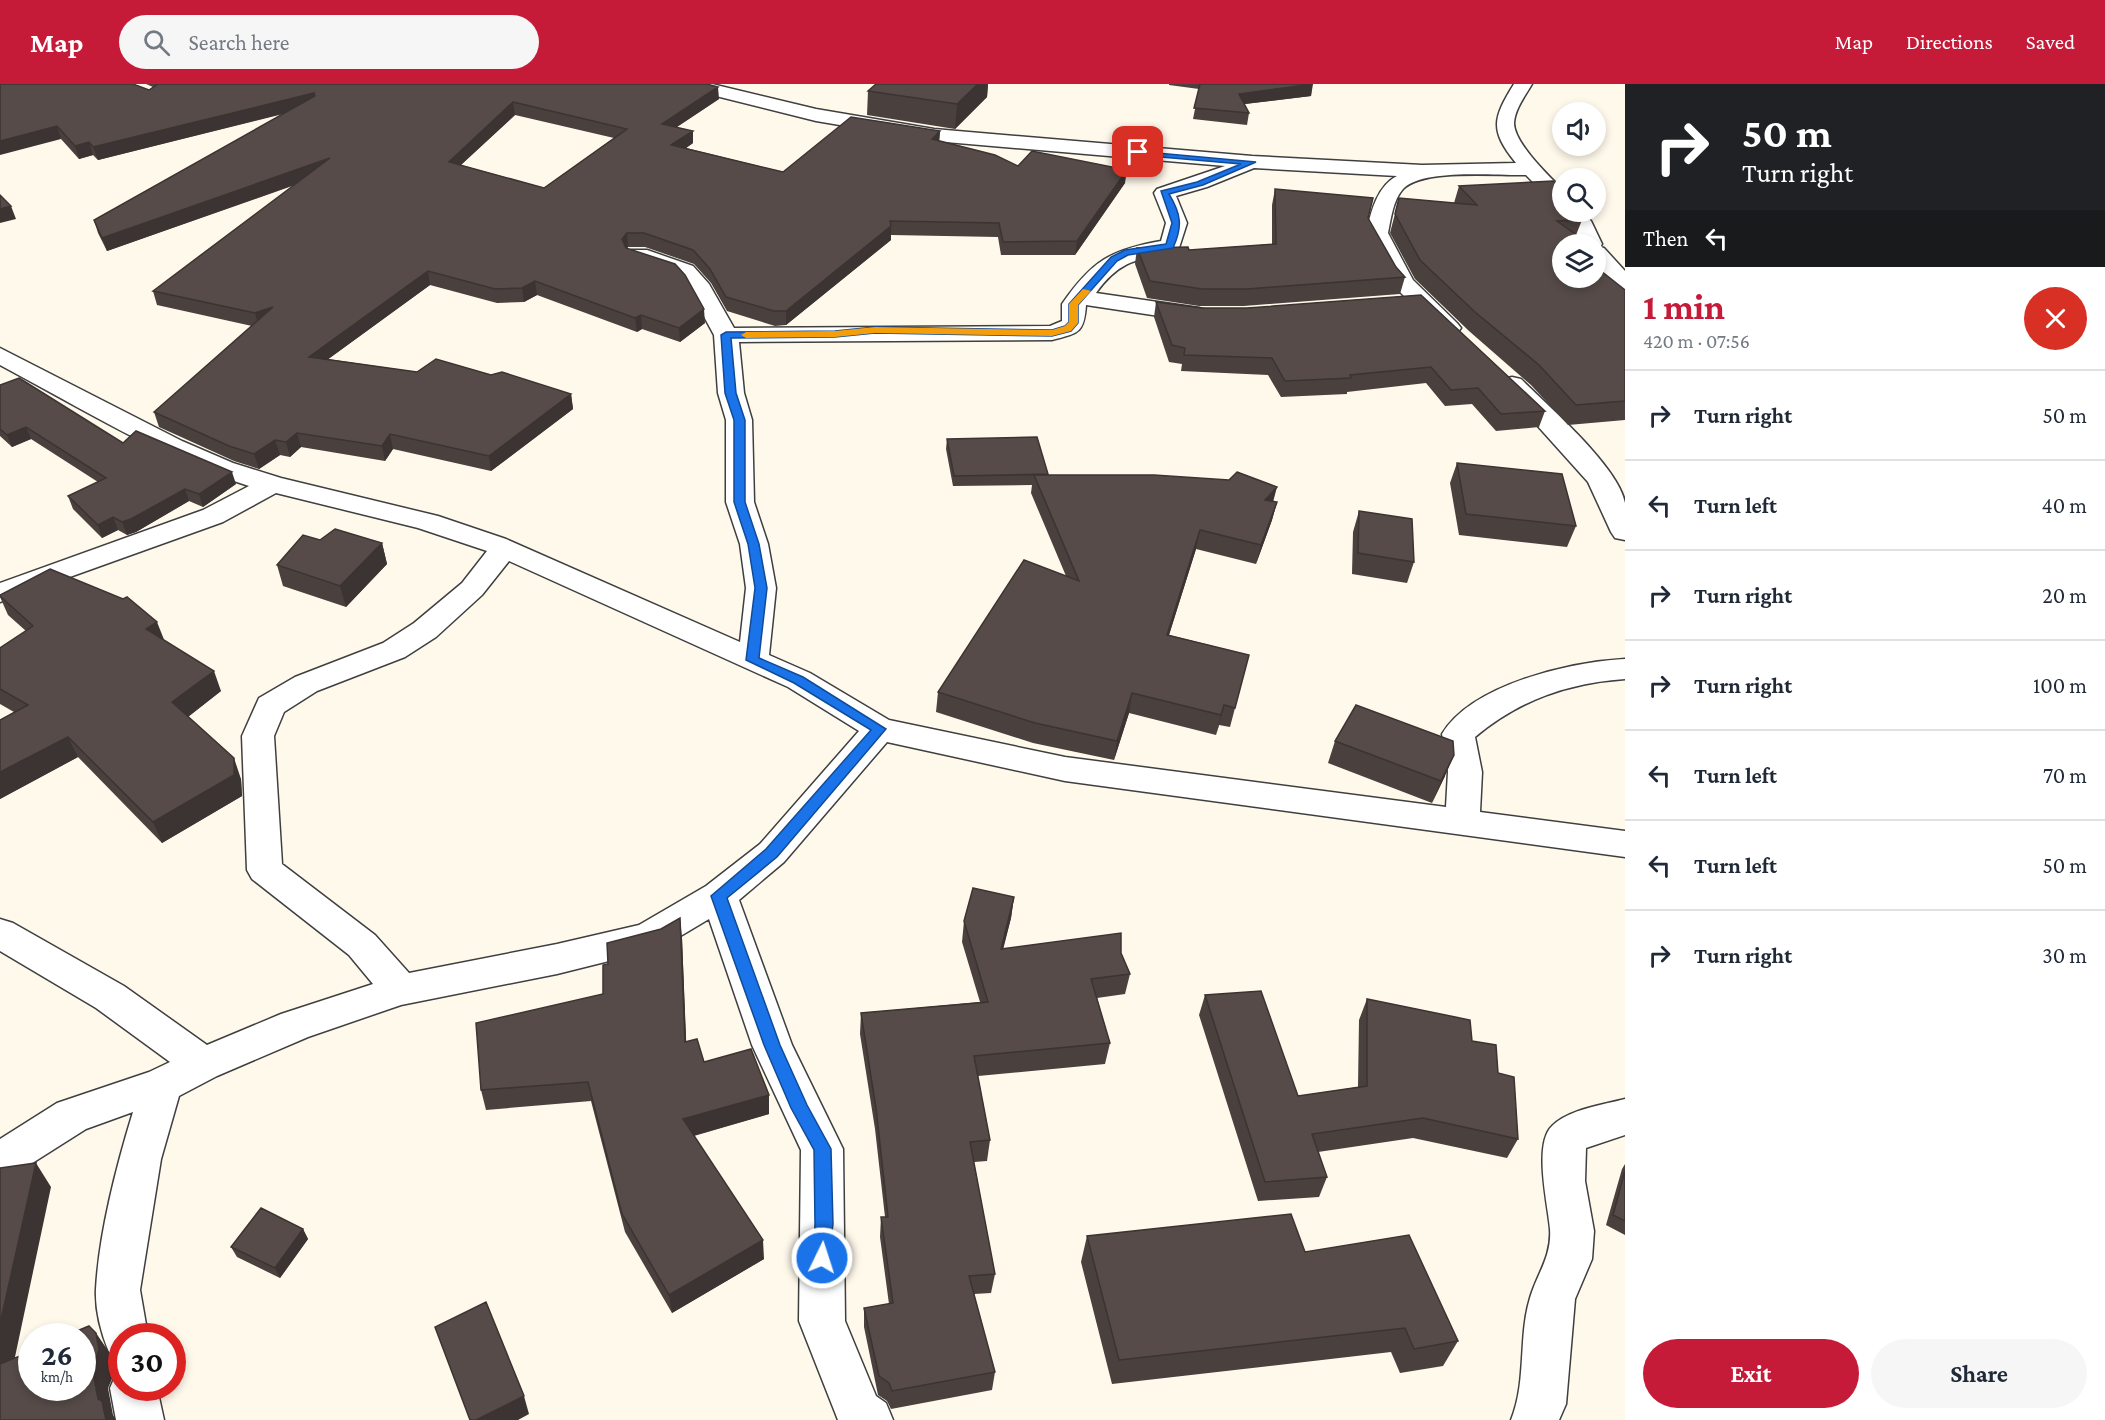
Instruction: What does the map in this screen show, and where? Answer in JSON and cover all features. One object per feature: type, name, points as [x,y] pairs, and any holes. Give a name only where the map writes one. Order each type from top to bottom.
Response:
[{"type":"street","points":[[690,84],[816,115],[934,135],[1252,162],[1422,171],[1534,169]]},
{"type":"street","points":[[1523,84],[1511,103],[1504,126],[1509,142],[1552,189]]},
{"type":"street","points":[[726,335],[835,334],[875,330],[1052,333],[1068,328],[1074,323],[1074,304],[1082,298],[1114,259],[1125,253],[1170,246],[1177,223],[1174,211],[1164,193],[1200,183],[1252,162]]},
{"type":"street","points":[[1422,171],[1395,185],[1382,209],[1377,233],[1404,283],[1468,345]]},
{"type":"street","points":[[636,254],[685,272],[698,284],[726,335],[730,393],[739,420],[740,502],[754,544],[761,588],[753,660]]},
{"type":"street","points":[[1606,264],[1625,285]]},
{"type":"street","points":[[1082,298],[1162,311],[1221,315]]},
{"type":"street","points":[[1392,304],[1424,302]]},
{"type":"street","points":[[0,356],[172,447],[224,469],[272,484],[428,522],[504,549],[799,680],[880,729],[1065,769],[1625,844]]},
{"type":"street","points":[[1495,369],[1570,443],[1601,480],[1625,532]]},
{"type":"street","points":[[0,593],[213,516],[272,484]]},
{"type":"street","points":[[400,990],[362,945],[266,870],[258,736],[270,706],[306,684],[394,650],[425,630],[472,589],[504,549]]},
{"type":"street","points":[[1462,822],[1465,771],[1458,734],[1480,714],[1522,690],[1561,677],[1606,669],[1625,669]]},
{"type":"street","points":[[0,1161],[72,1116],[162,1085],[203,1064],[295,1025],[400,990],[471,974],[556,959],[649,937],[719,896],[772,853],[880,729]]},
{"type":"street","points":[[719,896],[772,1045],[800,1108],[822,1149],[822,1321],[861,1418]]},
{"type":"street","points":[[0,933],[110,997],[203,1064]]},
{"type":"street","points":[[122,1323],[118,1290],[127,1229],[140,1159],[162,1085]]},
{"type":"street","points":[[1535,1420],[1542,1404],[1552,1299],[1570,1259],[1572,1231],[1564,1181],[1566,1138],[1583,1129],[1625,1117]]},
{"type":"street","points":[[136,1401],[140,1420]]},
{"type":"building","points":[[0,84],[133,84],[149,90],[158,84],[707,84],[718,87],[662,124],[693,131],[671,145],[783,172],[851,117],[940,131],[932,139],[995,155],[1018,166],[1032,151],[1127,170],[1077,241],[1003,242],[999,223],[890,221],[891,226],[786,311],[774,311],[726,297],[710,269],[693,250],[644,233],[627,233],[622,239],[626,248],[675,264],[685,275],[704,309],[679,328],[641,315],[635,318],[535,281],[522,288],[495,289],[428,271],[309,357],[417,372],[436,359],[491,375],[502,372],[571,394],[489,456],[390,434],[382,446],[297,433],[286,442],[275,440],[254,454],[229,446],[154,412],[273,307],[255,313],[153,291],[330,158],[102,238],[94,220],[315,96],[314,93],[93,147],[89,142],[75,146],[57,126],[0,141]],"holes":[[[513,102],[627,129],[544,188],[449,162]]]},
{"type":"building","points":[[876,84],[978,84],[957,104],[868,91]]},
{"type":"building","points":[[1200,84],[1313,84],[1239,94],[1249,113],[1194,108]]},
{"type":"building","points":[[1552,181],[1552,222],[1558,222],[1575,234],[1552,234],[1552,288],[1606,288],[1606,275],[1625,290],[1625,401],[1576,405],[1539,365],[1475,312],[1420,260],[1395,214],[1399,198],[1477,205],[1459,186]]},
{"type":"building","points":[[1275,189],[1373,198],[1368,218],[1396,267],[1405,277],[1247,289],[1202,289],[1150,281],[1137,248],[1188,247],[1189,250],[1276,244]]},
{"type":"building","points":[[0,195],[11,206],[0,209]]},
{"type":"building","points":[[1421,295],[1545,411],[1501,414],[1478,388],[1451,390],[1431,367],[1350,375],[1351,378],[1285,381],[1272,358],[1184,355],[1185,348],[1172,345],[1156,302],[1202,308],[1247,308]]},
{"type":"building","points":[[19,378],[123,443],[136,431],[232,472],[199,494],[185,489],[131,519],[122,522],[113,517],[98,525],[68,496],[106,478],[26,427],[7,435],[0,429],[0,385]]},
{"type":"building","points":[[1037,437],[1048,474],[954,476],[947,439]]},
{"type":"building","points":[[1457,463],[1562,474],[1576,526],[1466,514]]},
{"type":"building","points":[[1237,472],[1277,487],[1265,500],[1277,502],[1261,545],[1200,530],[1167,635],[1249,655],[1235,708],[1224,705],[1221,715],[1132,693],[1117,741],[1035,723],[938,692],[1024,560],[1079,581],[1034,475],[1154,475],[1229,480]]},
{"type":"building","points":[[1359,511],[1412,519],[1414,562],[1358,553]]},
{"type":"building","points":[[335,529],[382,543],[340,586],[277,565],[303,535],[320,540]]},
{"type":"building","points":[[50,569],[123,599],[127,597],[157,622],[146,629],[214,671],[172,702],[234,758],[234,775],[153,822],[68,737],[0,772],[0,720],[28,705],[0,689],[0,648],[33,626],[0,595]]},
{"type":"building","points":[[1356,705],[1453,741],[1454,755],[1441,781],[1335,741]]},
{"type":"building","points":[[973,888],[1014,897],[1001,949],[1121,933],[1121,953],[1130,974],[1091,979],[1110,1043],[974,1056],[990,1140],[970,1142],[995,1274],[969,1276],[995,1372],[892,1391],[889,1383],[879,1376],[864,1308],[893,1303],[881,1217],[888,1217],[876,1108],[861,1013],[988,1002],[964,921]]},
{"type":"building","points":[[680,918],[685,1042],[697,1039],[704,1062],[751,1049],[769,1095],[683,1119],[763,1240],[669,1295],[622,1214],[588,1082],[481,1090],[476,1023],[603,994],[603,965],[608,964],[607,943],[661,929]]},
{"type":"building","points":[[1261,991],[1298,1096],[1367,1086],[1367,999],[1470,1020],[1472,1041],[1496,1045],[1498,1073],[1514,1077],[1518,1139],[1423,1118],[1312,1134],[1327,1177],[1265,1182],[1205,995]]},
{"type":"building","points":[[36,1163],[0,1324],[0,1168]]},
{"type":"building","points":[[1625,1171],[1625,1221],[1613,1215]]},
{"type":"building","points":[[261,1208],[303,1229],[275,1268],[231,1247]]},
{"type":"building","points":[[1291,1214],[1305,1252],[1409,1235],[1458,1341],[1414,1349],[1405,1328],[1119,1360],[1087,1236]]},
{"type":"building","points":[[486,1302],[524,1396],[476,1420],[470,1420],[435,1327]]},
{"type":"building","points":[[96,1333],[99,1350],[96,1357]]},
{"type":"building","points":[[18,1357],[18,1401],[96,1401],[96,1388],[98,1399],[102,1401],[106,1420],[0,1420],[0,1364]]},
{"type":"slow traffic","points":[[746,335],[835,334],[875,330],[1052,333],[1068,328],[1074,323],[1074,304],[1087,291]]},
{"type":"route","points":[[822,1258],[824,1224],[822,1149],[800,1108],[772,1045],[719,896],[772,853],[880,729],[799,680],[753,660],[761,588],[754,544],[740,502],[739,420],[730,393],[726,335],[835,334],[875,330],[1052,333],[1068,328],[1074,323],[1074,304],[1082,298],[1095,278],[1114,259],[1125,253],[1170,246],[1177,223],[1174,211],[1164,193],[1227,174],[1252,162],[1138,152]]}]
